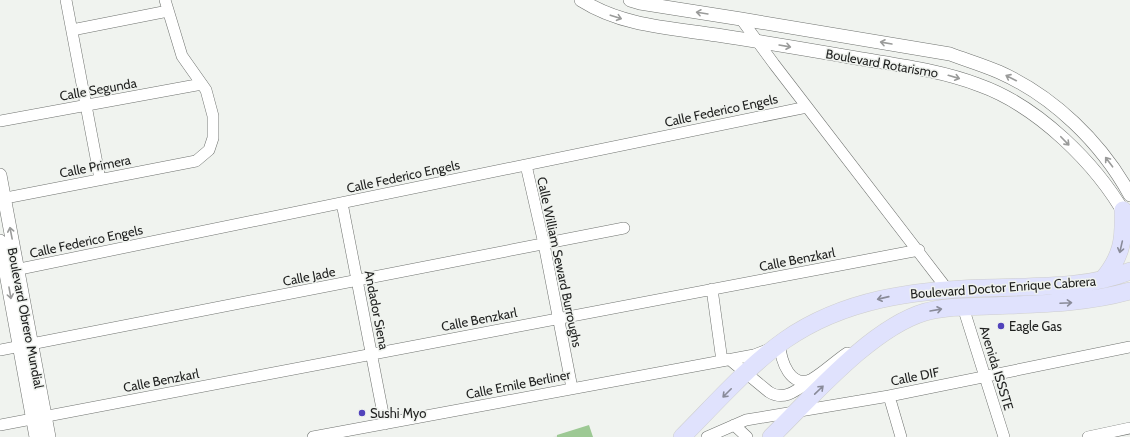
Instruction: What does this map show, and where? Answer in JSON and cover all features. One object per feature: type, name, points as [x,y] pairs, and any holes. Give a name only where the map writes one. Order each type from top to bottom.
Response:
[{"type":"main road","points":[[1103,279],[1114,265],[1119,255],[1126,217]]},
{"type":"main road","name":"Boulevard Doctor Enrique Cabrera","points":[[682,437],[747,373],[780,345],[816,322],[863,304],[906,294],[947,289],[1061,284],[1103,279],[1130,271]]},
{"type":"main road","name":"Boulevard Doctor Enrique Cabrera","points":[[772,437],[871,342],[907,318],[936,310],[964,307],[1076,302],[1130,291]]},
{"type":"main road","points":[[1111,296],[1130,298]]},
{"type":"street","points":[[66,0],[100,179]]},
{"type":"street","name":"Boulevard Rotarismo","points":[[581,0],[613,17],[635,23],[813,50],[942,73],[981,85],[998,93],[1038,117],[1058,134],[1087,163],[1126,217]]},
{"type":"street","name":"Boulevard Rotarismo","points":[[630,0],[640,3],[741,18],[950,54],[999,72],[1021,83],[1047,100],[1086,134],[1112,165],[1130,194]]},
{"type":"street","points":[[72,30],[166,5],[182,56],[202,84]]},
{"type":"street","points":[[741,18],[806,107],[919,250],[947,289]]},
{"type":"street","points":[[804,29],[813,50]]},
{"type":"street","name":"Calle Segunda","points":[[0,121],[202,84]]},
{"type":"street","name":"Calle Primera","points":[[2,198],[196,161],[209,150],[213,138],[213,116],[206,90],[202,84]]},
{"type":"street","name":"Calle Federico Engels","points":[[8,272],[806,107]]},
{"type":"street","name":"Calle William Seward Burroughs","points":[[526,165],[544,244],[572,388]]},
{"type":"street","name":"Boulevard Obrero Mundial","points":[[0,175],[8,272]]},
{"type":"street","name":"Andador Siena","points":[[342,203],[385,424]]},
{"type":"street","name":"Calle Jade","points":[[0,350],[624,228]]},
{"type":"street","name":"Boulevard Obrero Mundial","points":[[0,241],[25,345],[39,417],[49,437]]},
{"type":"street","name":"Calle Benzkarl","points":[[0,425],[919,250]]},
{"type":"street","points":[[712,289],[725,360],[747,373],[769,392],[777,396],[795,392],[846,353],[871,342]]},
{"type":"street","name":"Avenida ISSSTE","points":[[964,307],[986,377],[1000,436]]},
{"type":"street","points":[[780,345],[782,360],[790,374],[798,380],[811,380]]},
{"type":"street","name":"Calle Emile Berliner","points":[[313,437],[754,355],[780,345]]},
{"type":"street","name":"Calle DIF","points":[[707,437],[746,420],[889,396],[1130,347]]},
{"type":"street","points":[[889,396],[901,437]]},
{"type":"street","name":"Boulevard Obrero Mundial","points":[[36,437],[39,417]]},
{"type":"street","points":[[734,425],[747,437]]},
{"type":"street","points":[[1088,437],[1130,428]]},
{"type":"building","points":[[589,425],[593,437],[557,437],[557,435]]},
{"type":"place","name":"Eagle Gas","points":[[1001,326]]},
{"type":"place","name":"Sushi Myo","points":[[362,413]]}]
